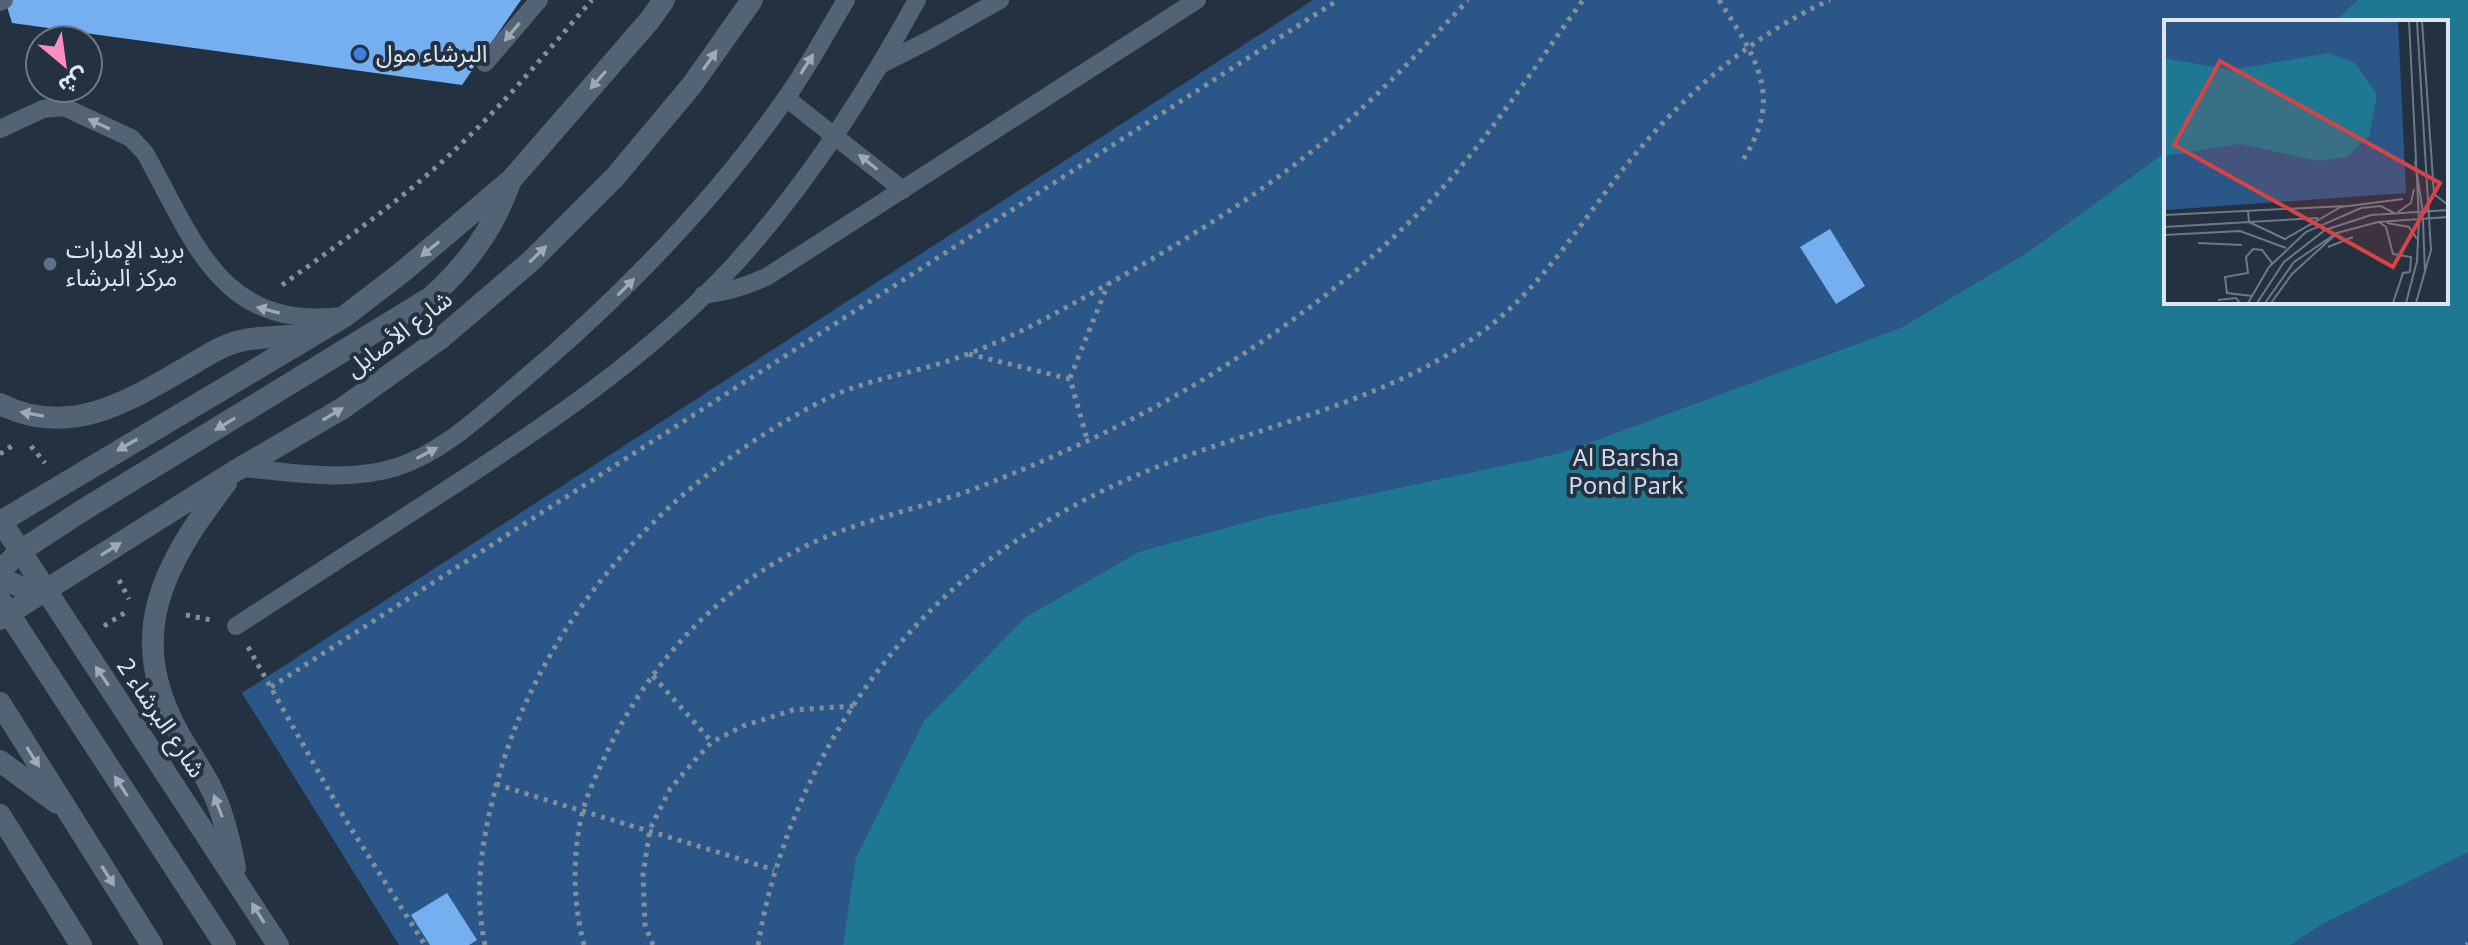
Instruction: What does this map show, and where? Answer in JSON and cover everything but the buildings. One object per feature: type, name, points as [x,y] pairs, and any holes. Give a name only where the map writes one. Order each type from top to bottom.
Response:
[{"type":"street","name":"شارع الأصايل","points":[[0,522],[345,316],[511,180],[650,10],[664,0]]},
{"type":"street","name":"شارع الأصايل","points":[[3,611],[45,590],[356,399],[441,338],[531,261],[615,177],[692,85],[752,0]]},
{"type":"street","points":[[0,571],[19,552],[80,512],[430,298],[472,256],[501,207],[511,180]]},
{"type":"street","points":[[0,404],[29,415],[85,417],[111,409],[236,342],[315,334]]},
{"type":"street","points":[[238,470],[188,537],[169,572],[155,609],[151,634],[163,698],[179,734],[211,788],[232,849],[238,881]]},
{"type":"street","name":"شارع البرشاء 2","points":[[0,522],[278,945]]},
{"type":"street","points":[[0,578],[21,587],[45,590]]},
{"type":"street","points":[[3,611],[225,945]]},
{"type":"street","points":[[0,703],[152,945]]},
{"type":"street","points":[[0,761],[67,810]]},
{"type":"street","points":[[0,815],[81,945]]},
{"type":"lane","points":[[485,63],[539,0]]},
{"type":"lane","points":[[238,470],[357,476],[401,466],[441,445],[559,349],[615,297],[719,186],[786,98],[846,0]]},
{"type":"lane","points":[[236,626],[545,427],[611,377],[703,295],[742,256],[787,203],[880,65],[917,0]]},
{"type":"lane","points":[[880,65],[1000,0]]},
{"type":"lane","points":[[703,295],[737,289],[768,276],[1197,0]]},
{"type":"lane","points":[[786,98],[903,190]]},
{"type":"lane","points":[[0,129],[43,109],[64,107],[131,138],[145,153],[208,265],[226,284],[253,306],[294,317],[319,319],[345,316]]},
{"type":"path","points":[[271,687],[1338,0]]},
{"type":"path","points":[[485,945],[478,892],[480,855],[496,784],[521,710],[556,640],[591,591],[672,504],[718,467],[823,401],[882,378],[968,354],[1063,309],[1235,206],[1322,144],[1401,71],[1468,0]]},
{"type":"path","points":[[584,945],[575,892],[576,852],[582,812],[613,741],[653,676],[680,641],[712,609],[785,556],[825,537],[980,487],[1155,407],[1303,314],[1396,235],[1463,163],[1519,92],[1583,0]]},
{"type":"path","points":[[1719,0],[1748,45],[1762,78],[1763,114],[1759,133],[1740,164]]},
{"type":"path","points":[[758,945],[774,870],[809,786],[855,706],[900,644],[954,589],[1065,511],[1157,467],[1367,392],[1440,359],[1475,337],[1536,284],[1629,162],[1666,120],[1748,45],[1830,0]]},
{"type":"path","points":[[1087,439],[1070,379],[1109,283]]},
{"type":"path","points":[[968,354],[1070,379]]},
{"type":"path","points":[[0,454],[24,437]]},
{"type":"path","points":[[236,626],[345,819],[425,945]]},
{"type":"path","points":[[653,676],[712,742]]},
{"type":"path","points":[[653,945],[645,925],[643,875],[650,829],[670,789],[712,742],[743,726],[793,710],[855,706]]},
{"type":"path","points":[[496,784],[582,812],[650,829],[774,870]]},
{"type":"green space","name":"Al Barsha Pond Park","points":[[1313,0],[2468,0],[2468,945],[399,945],[242,693]]},
{"type":"shaded area","points":[[2358,0],[2468,0],[2468,852],[2320,925],[2290,945],[843,945],[856,858],[924,721],[1026,617],[1139,552],[1269,516],[1562,453],[1901,328],[2030,251],[2164,153],[2164,304],[2448,304],[2448,20],[2336,20]]},
{"type":"place","name":"البرشاء مول","points":[[360,54]]},
{"type":"place","name":"بريد الإمارات مركز البرشاء","points":[[50,264]]}]
